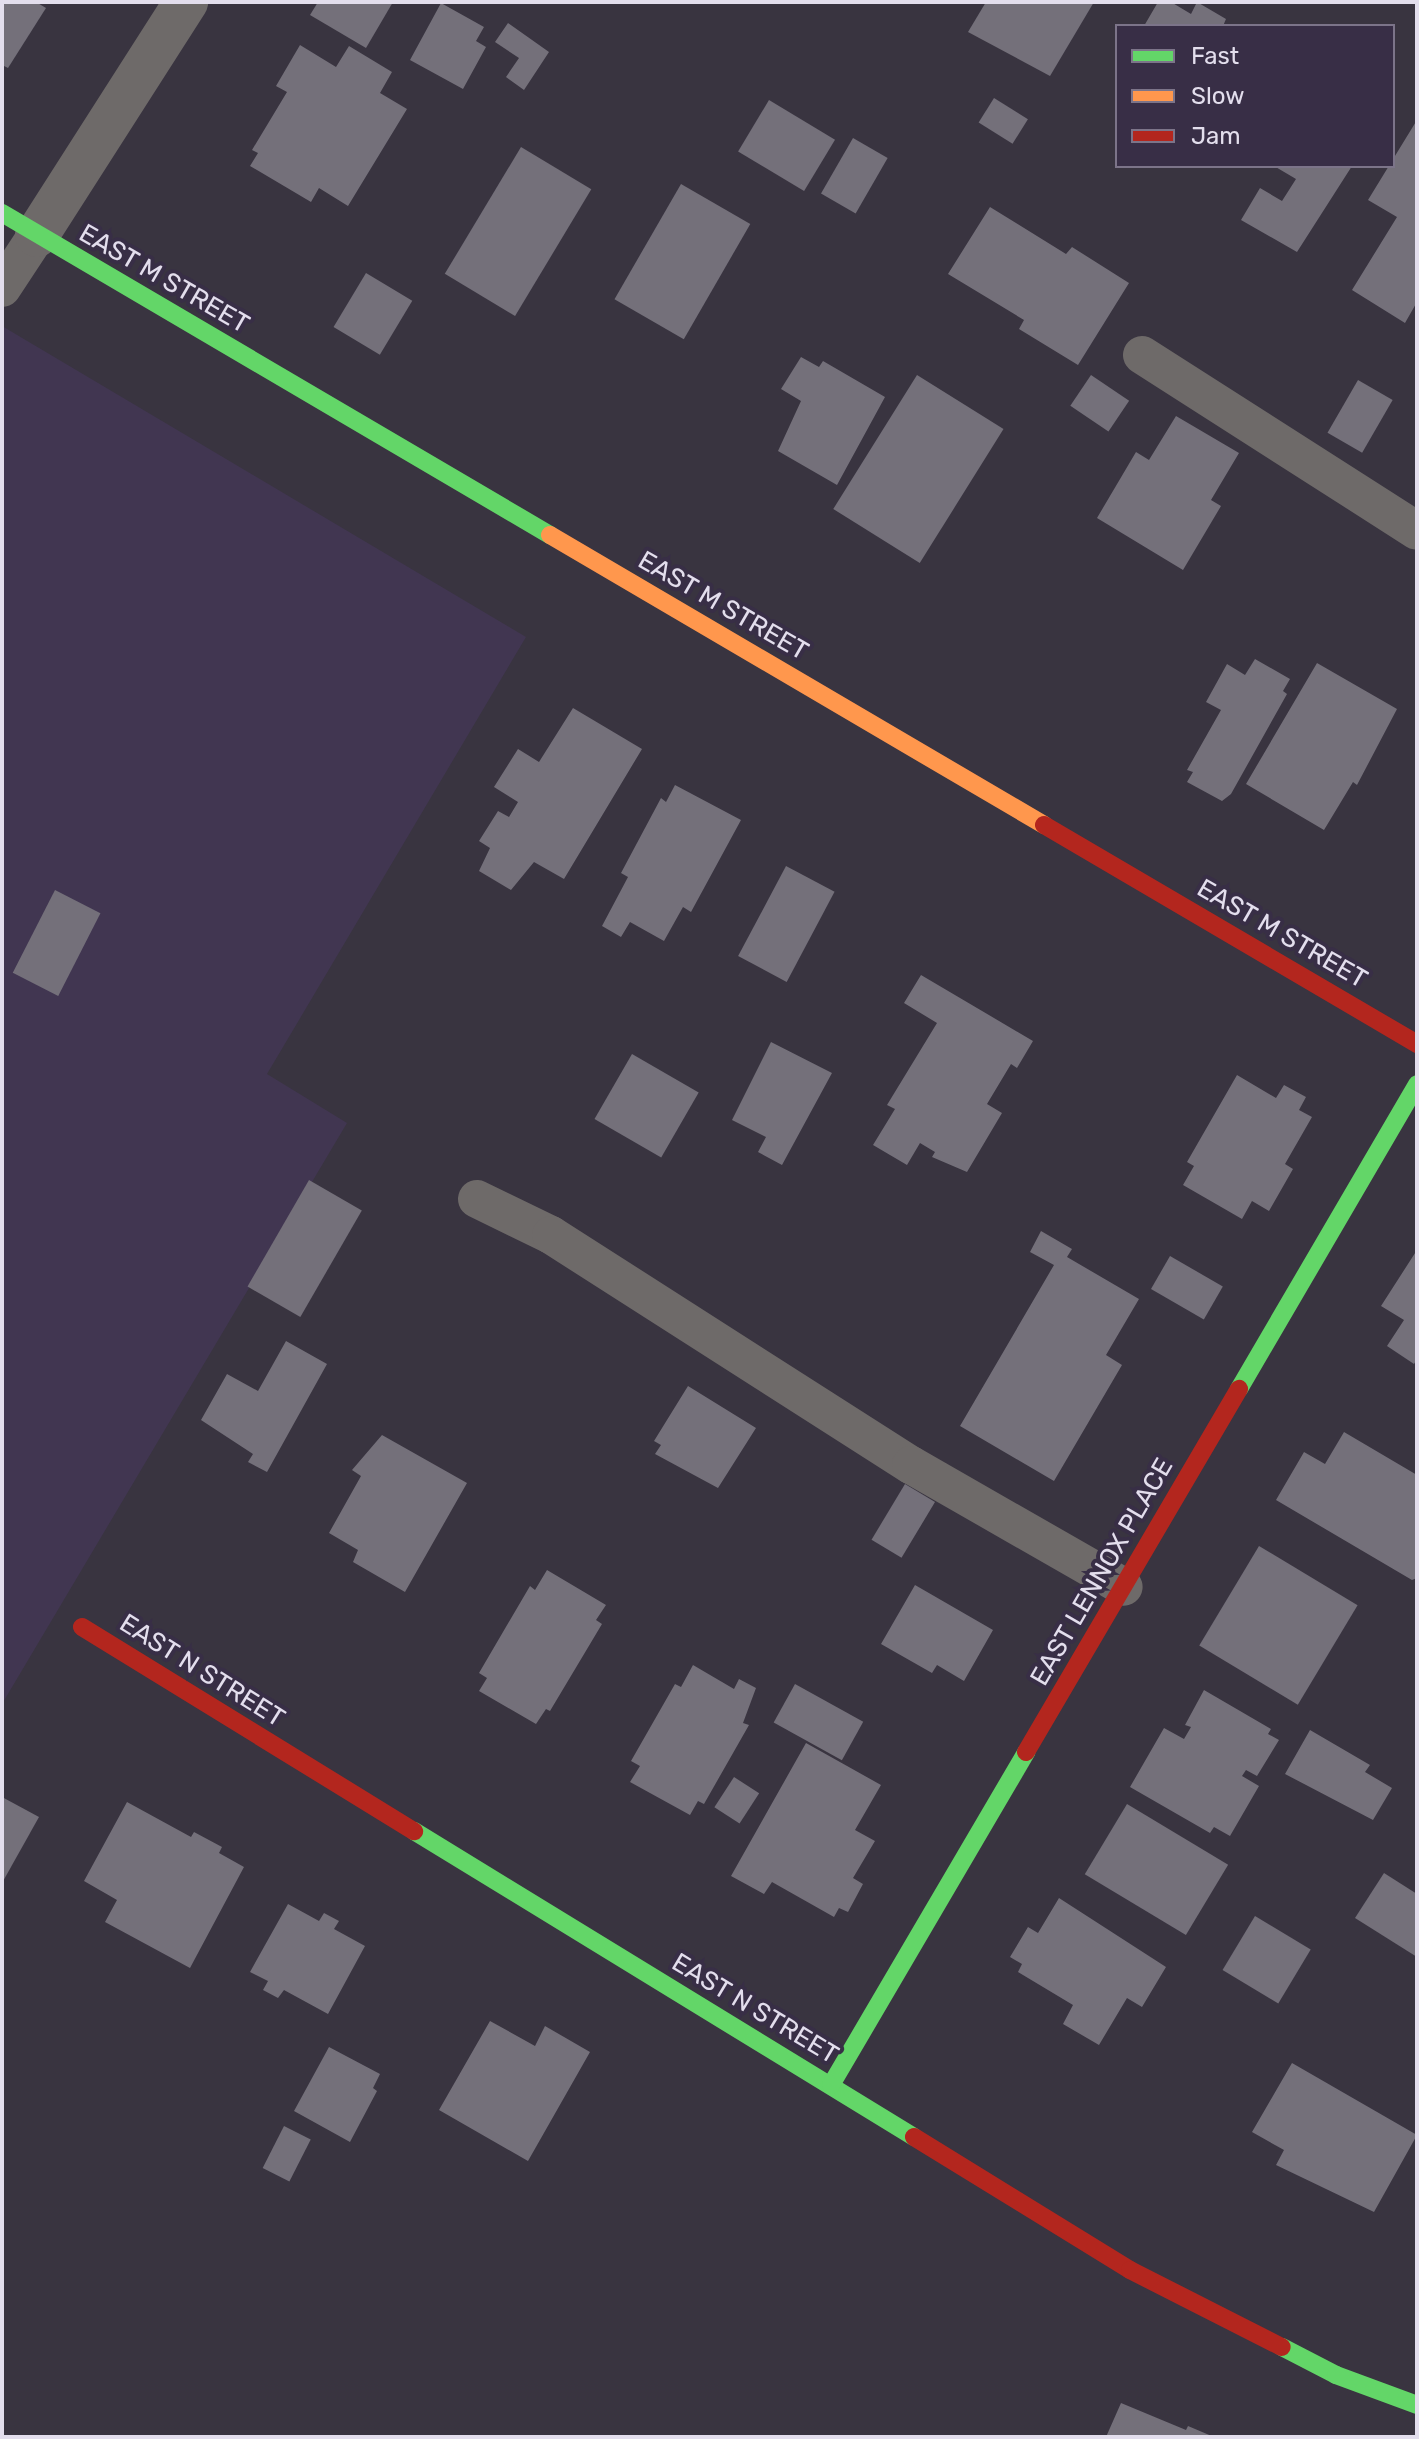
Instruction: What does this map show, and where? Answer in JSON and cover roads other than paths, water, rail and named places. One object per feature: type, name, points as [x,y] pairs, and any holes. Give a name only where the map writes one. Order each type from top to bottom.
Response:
[{"type":"street","points":[[20,224],[186,2]]},
{"type":"street","name":"EAST M STREET","points":[[20,224],[1417,1044]]},
{"type":"street","name":"EAST LENNOX PLACE","points":[[831,2085],[1417,1084]]},
{"type":"street","name":"EAST N STREET","points":[[82,1627],[1130,2270],[1336,2375],[1417,2405]]},
{"type":"lane","points":[[2,288],[20,224]]},
{"type":"lane","points":[[1142,355],[1417,531]]},
{"type":"lane","points":[[477,1199],[551,1235],[911,1465],[1124,1587]]}]
